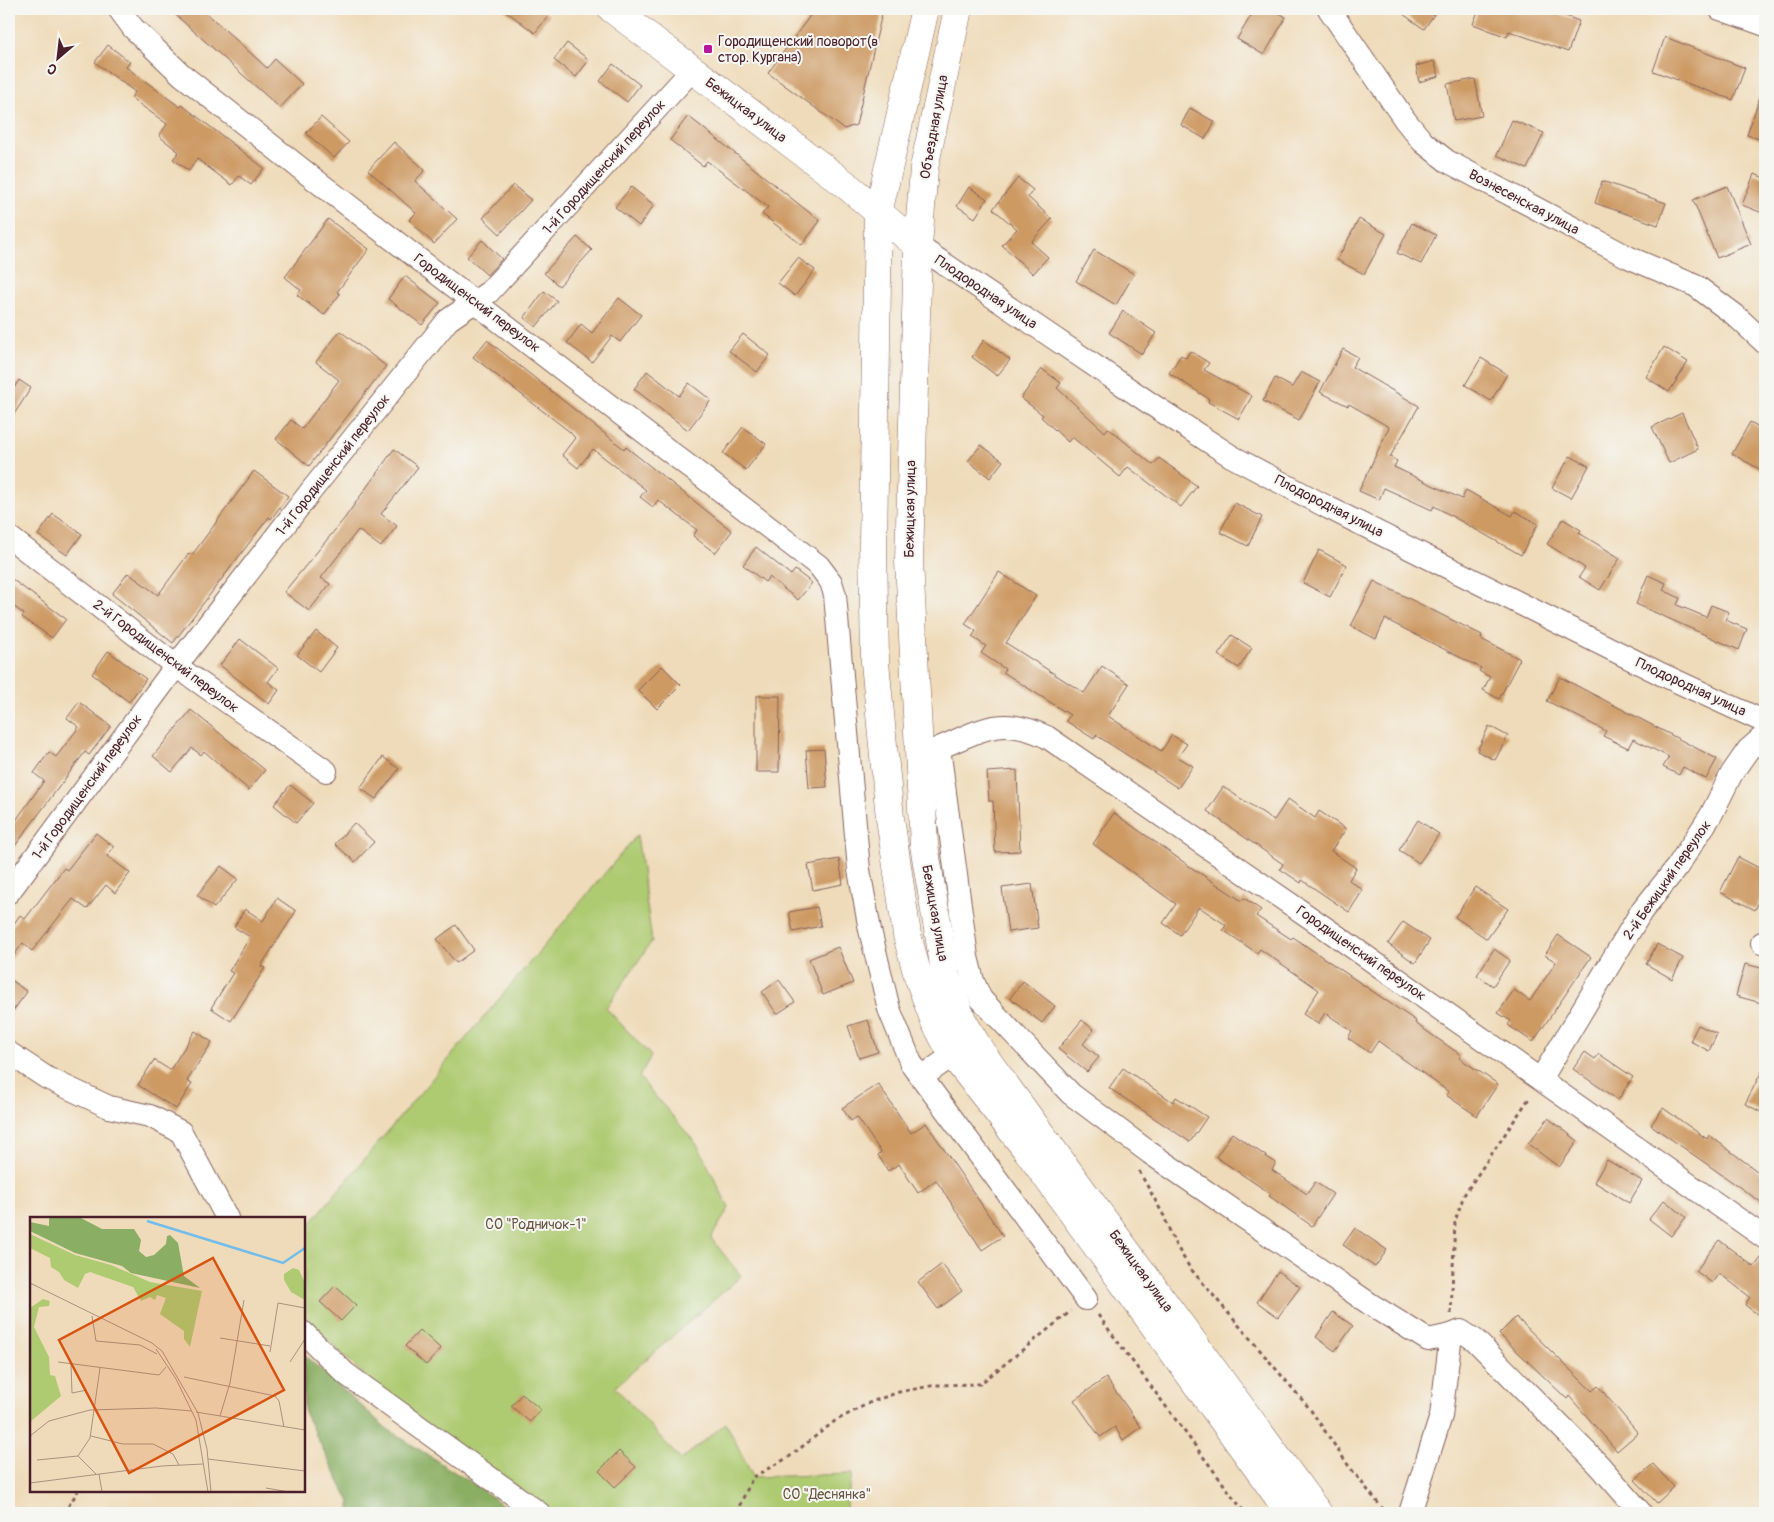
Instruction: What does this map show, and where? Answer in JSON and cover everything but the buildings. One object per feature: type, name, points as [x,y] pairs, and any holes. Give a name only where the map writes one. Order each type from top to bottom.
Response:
[{"type":"main road","name":"Бежицкая улица","points":[[612,9],[845,184],[918,246],[909,561],[910,619],[924,845],[946,977],[962,1020],[981,1052],[1318,1513]]},
{"type":"main road","points":[[878,213],[925,9]]},
{"type":"main road","name":"Объездная улица","points":[[918,246],[926,153],[958,9]]},
{"type":"main road","name":"Бежицкая улица","points":[[878,213],[873,546],[875,662],[882,749],[907,935],[918,976],[935,1022],[953,1055],[1033,1158],[1290,1513]]},
{"type":"street","name":"Городищенский переулок","points":[[119,9],[133,28],[182,75],[820,566],[831,582],[835,594],[853,817],[861,878],[889,1009],[905,1050],[922,1077]]},
{"type":"street","name":"Вознесенская улица","points":[[1329,9],[1422,142],[1447,161],[1628,257],[1696,286],[1735,315],[1765,343]]},
{"type":"street","points":[[1720,9],[1765,25]]},
{"type":"street","name":"1-й Городищенский переулок","points":[[9,892],[176,666],[311,491],[448,320],[474,300],[489,292],[692,70]]},
{"type":"street","name":"Плодородная улица","points":[[918,246],[1231,456],[1329,508],[1661,674],[1765,722]]},
{"type":"street","name":"2-й Городищенский переулок","points":[[9,537],[176,666],[326,771]]},
{"type":"street","name":"Городищенский переулок","points":[[1128,1136],[1071,1094],[981,999],[973,981],[967,957],[939,748],[984,729],[1009,724],[1030,729],[1047,737],[1331,932],[1765,1238]]},
{"type":"street","name":"2-й Бежицкий переулок","points":[[1541,1079],[1641,912],[1677,867],[1711,815],[1732,773],[1748,750],[1765,736]]},
{"type":"street","points":[[9,1053],[46,1078],[110,1107],[150,1116],[181,1132],[226,1217]]},
{"type":"street","points":[[953,1055],[922,1077],[1086,1299]]},
{"type":"street","points":[[1128,1136],[1370,1304],[1428,1340],[1451,1336],[1461,1331],[1476,1340],[1599,1465],[1641,1513]]},
{"type":"street","points":[[305,1334],[346,1374],[539,1513]]},
{"type":"street","points":[[1410,1513],[1441,1416],[1451,1336]]},
{"type":"path","points":[[1451,1336],[1455,1221],[1464,1195],[1507,1133],[1541,1079]]},
{"type":"path","points":[[1128,1136],[1130,1155],[1164,1216],[1174,1242],[1190,1268],[1310,1409],[1348,1465],[1386,1513]]},
{"type":"path","points":[[736,1513],[753,1477],[789,1457],[835,1421],[871,1402],[899,1392],[936,1385],[980,1384],[1086,1299],[1245,1513]]},
{"type":"path","points":[[64,1513],[77,1492]]},
{"type":"green space","name":"СО \"Родничок-1\"","points":[[637,835],[652,941],[606,1008],[651,1056],[639,1077],[698,1146],[729,1208],[711,1238],[741,1276],[615,1387],[681,1460],[726,1423],[753,1477],[852,1474],[845,1513],[554,1513],[392,1403],[305,1317],[305,1230]]},
{"type":"green space","points":[[305,1356],[386,1428],[514,1513],[350,1513],[350,1502],[305,1414]]},
{"type":"place","name":"Городищенский поворот(в стор. Кургана)","points":[[708,49]]},
{"type":"park label","name":"СО \"Деснянка\"","points":[[827,1494]]}]
